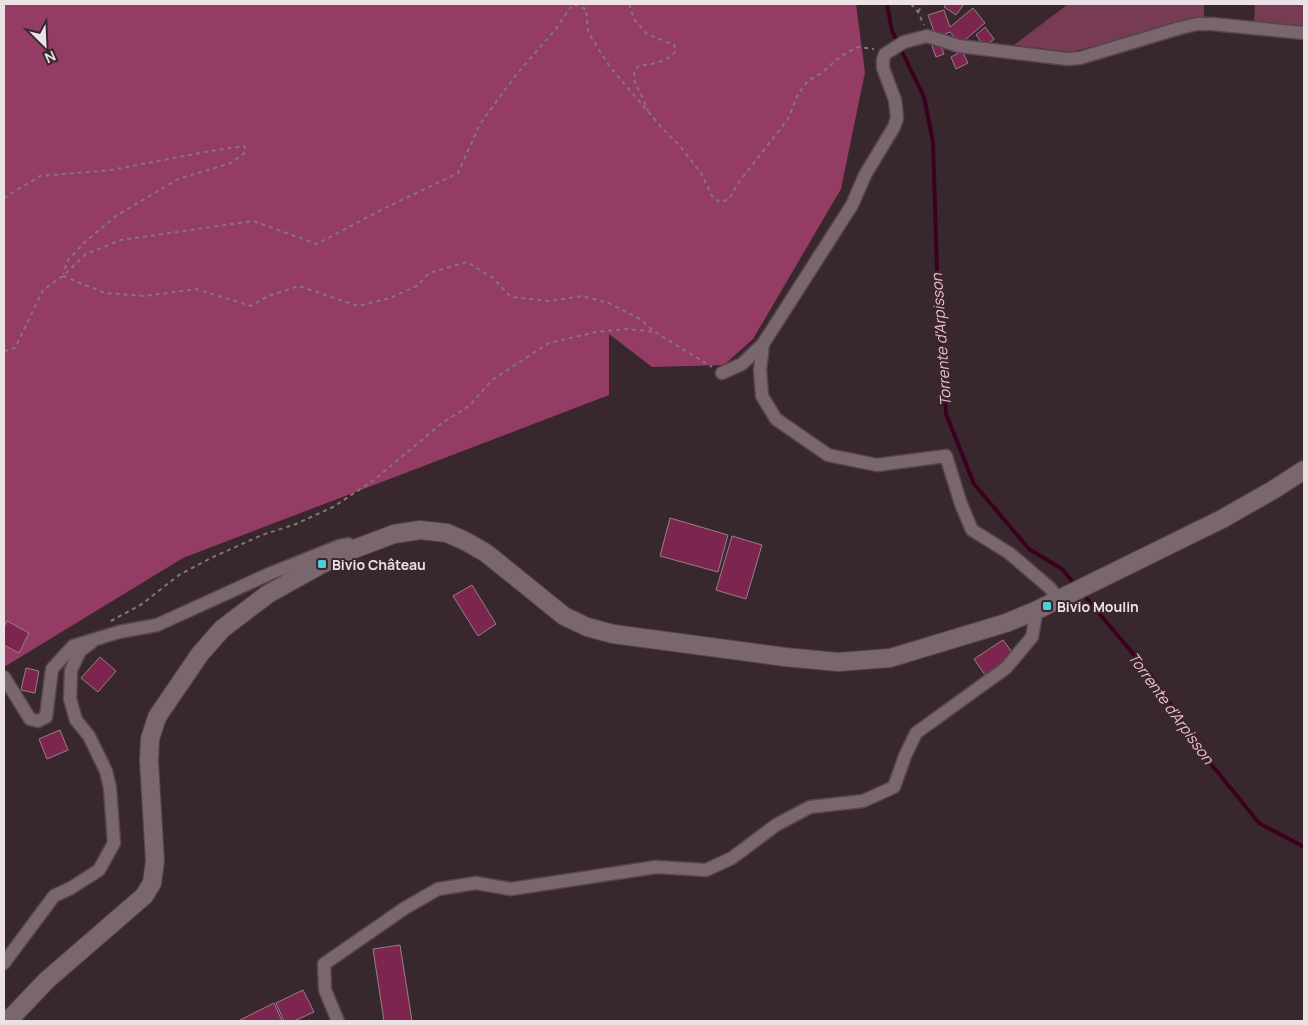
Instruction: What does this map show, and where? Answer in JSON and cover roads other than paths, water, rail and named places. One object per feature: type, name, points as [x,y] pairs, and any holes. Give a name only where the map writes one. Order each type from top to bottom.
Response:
[{"type":"main road","points":[[8,1021],[47,980],[144,896],[152,884],[155,861],[149,761],[150,739],[157,717],[200,654],[222,629],[268,594],[322,564],[354,549],[394,534],[420,530],[447,533],[466,541],[486,553],[564,616],[588,627],[613,634],[785,657],[838,662],[890,658],[1006,623],[1035,611],[1222,519],[1304,470]]},
{"type":"street","points":[[722,373],[742,364],[763,344],[852,205],[865,175],[894,127],[897,118],[895,100],[883,68],[883,60],[888,52],[904,42],[927,36],[959,46],[1067,59],[1080,58],[1197,24],[1304,33]]},
{"type":"street","points":[[763,344],[760,370],[762,396],[776,419],[828,455],[877,465],[946,456],[961,504],[972,530],[1009,553],[1063,598]]},
{"type":"street","points":[[4,677],[30,719],[38,721],[46,717],[52,669],[73,646],[120,632],[157,625],[269,574],[339,546],[348,544],[354,549]]},
{"type":"street","points":[[338,1021],[325,990],[324,964],[405,908],[438,889],[476,883],[511,889],[656,867],[706,870],[732,858],[776,825],[810,807],[863,801],[894,787],[905,756],[916,733],[1006,668],[1032,637],[1035,611]]},
{"type":"street","points":[[4,963],[54,896],[71,888],[99,870],[114,843],[110,788],[106,771],[90,736],[76,720],[70,699],[71,670],[80,651],[97,639]]},
{"type":"waterway","name":"Torrente d'Arpisson","points":[[887,4],[892,31],[924,97],[933,142],[938,304],[946,414],[974,484],[1029,549],[1062,569],[1076,586]]},
{"type":"waterway","name":"Torrente d'Arpisson","points":[[1082,593],[1151,675],[1207,759],[1259,823],[1304,847]]},
{"type":"place","name":"Bivio Château","points":[[322,564]]},
{"type":"place","name":"Bivio Moulin","points":[[1047,606]]}]
